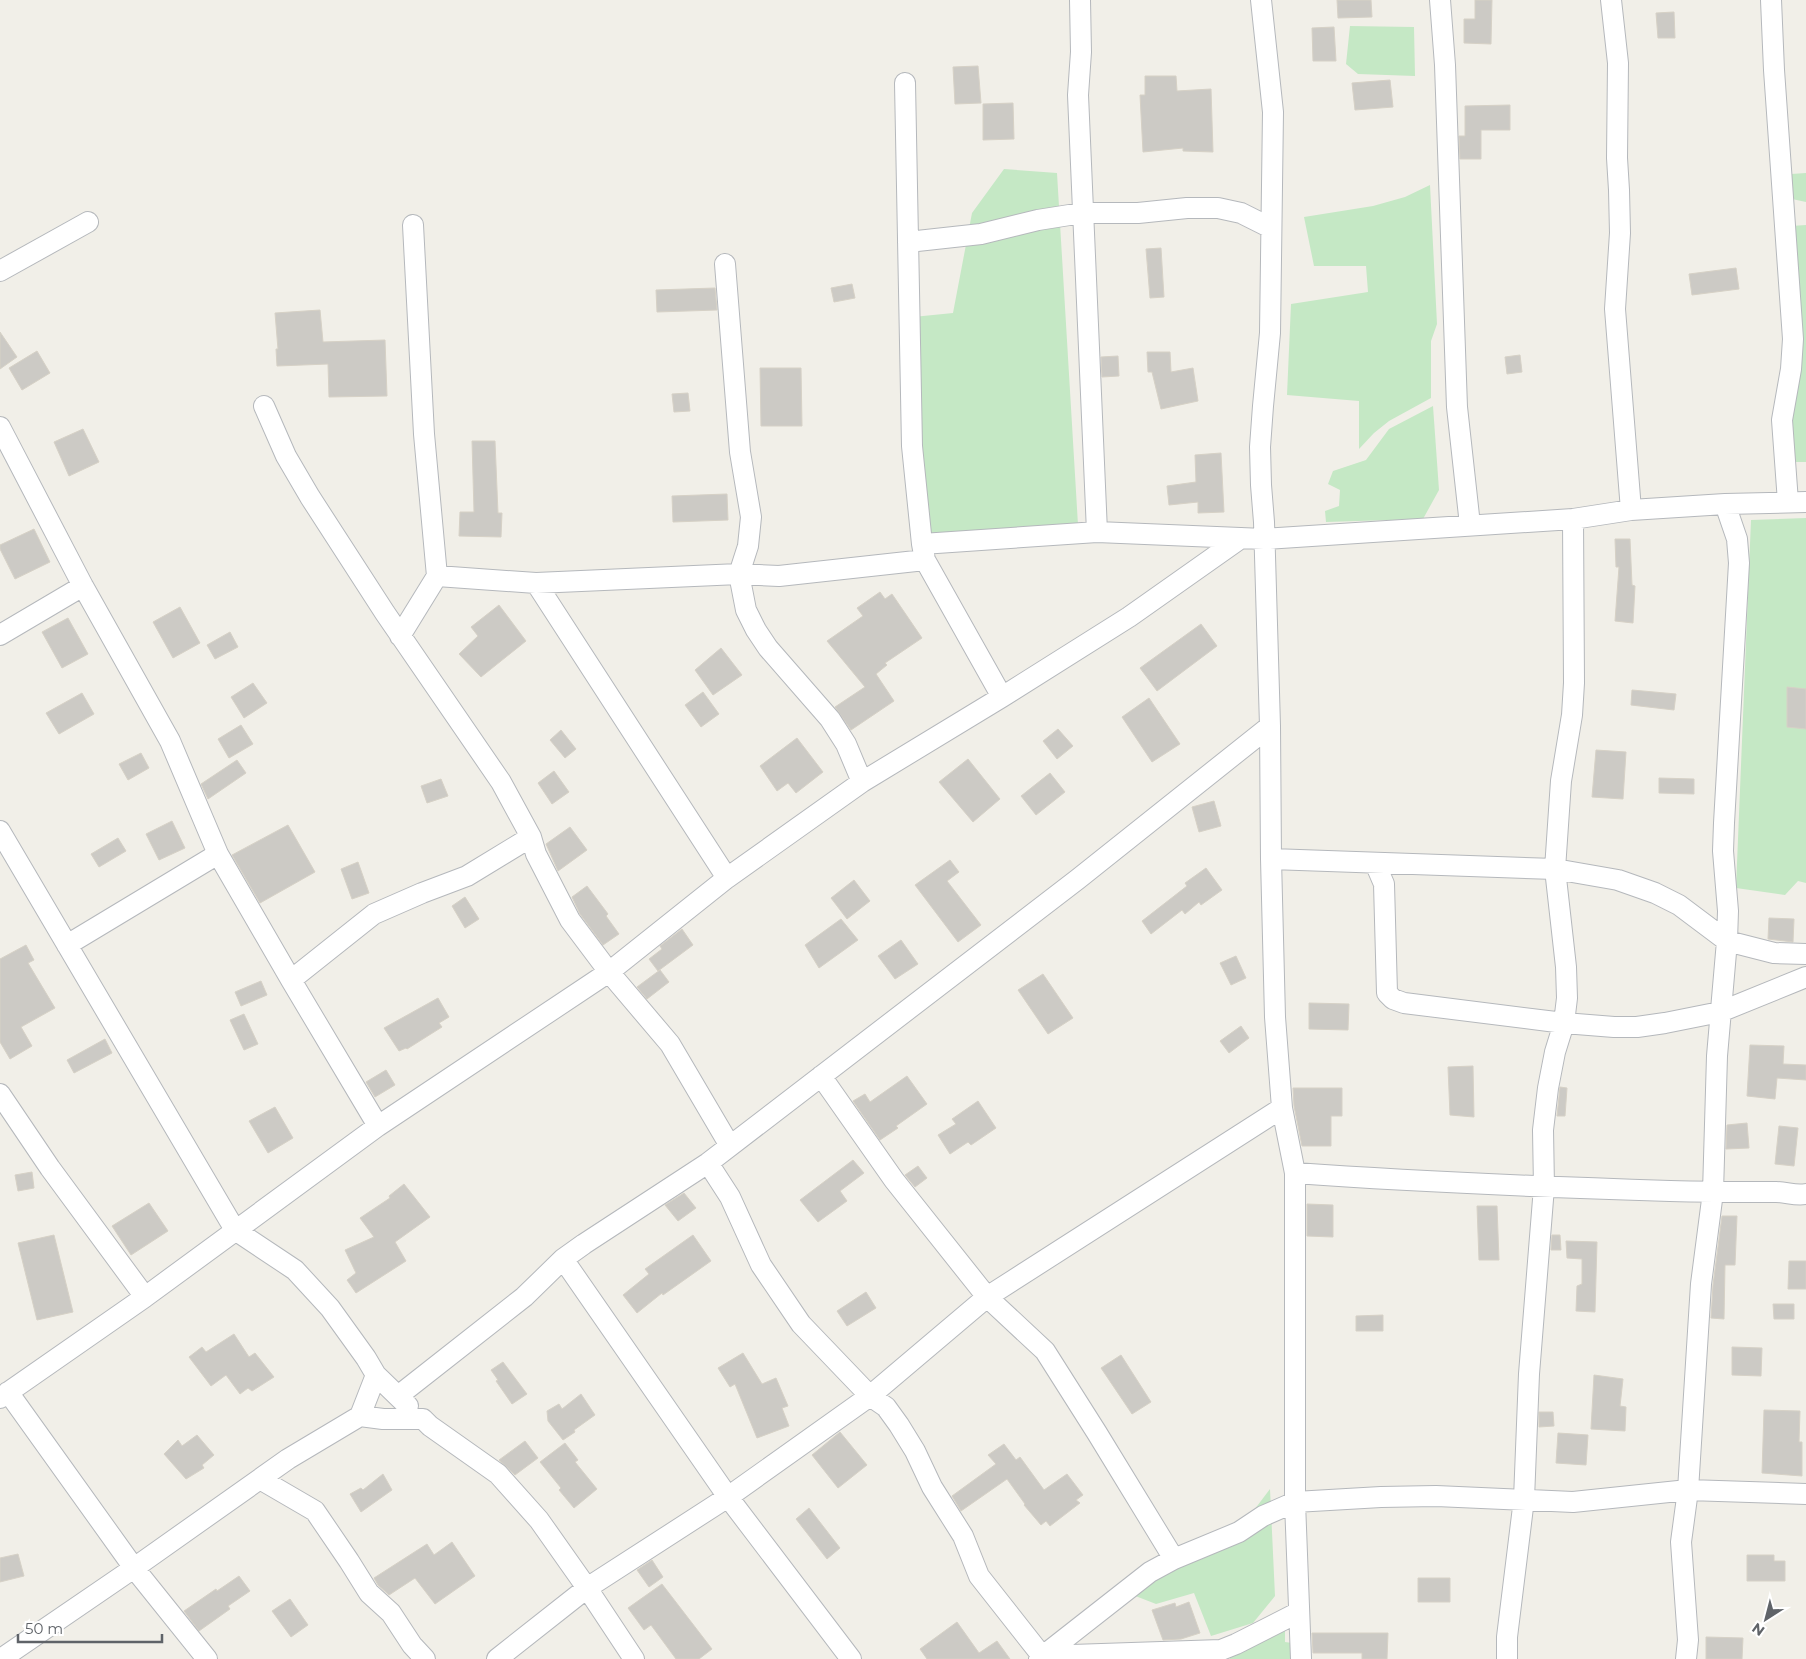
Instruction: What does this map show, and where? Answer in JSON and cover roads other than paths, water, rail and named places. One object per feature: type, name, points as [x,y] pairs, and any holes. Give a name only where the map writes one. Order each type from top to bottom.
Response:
[{"type":"street","points":[[1080,0],[1081,52],[1078,95],[1097,532]]},
{"type":"street","points":[[1260,0],[1273,112],[1270,332],[1262,406],[1260,447],[1270,726],[1275,1017],[1282,1108],[1295,1173],[1295,1502],[1301,1659]]},
{"type":"street","points":[[1440,0],[1445,65],[1457,407],[1470,525]]},
{"type":"street","points":[[1611,0],[1618,62],[1616,158],[1620,232],[1615,309],[1631,510]]},
{"type":"street","points":[[437,576],[536,583],[739,574],[779,576],[924,552],[1097,532],[1264,539],[1573,519],[1631,510],[1797,502],[1782,420],[1791,369],[1793,339],[1774,70],[1771,0]]},
{"type":"street","points":[[905,83],[912,446],[924,552],[1002,698]]},
{"type":"street","points":[[908,242],[981,234],[1038,220],[1082,213],[1138,213],[1187,208],[1218,208],[1241,213],[1272,228]]},
{"type":"street","points":[[0,271],[88,222]]},
{"type":"street","points":[[400,636],[437,576],[424,434],[413,225]]},
{"type":"street","points":[[725,264],[740,452],[751,518],[748,546],[739,574],[746,610],[768,648],[830,719],[846,744],[862,782]]},
{"type":"street","points":[[264,406],[286,456],[310,497],[400,636],[501,782],[531,838],[536,854],[570,920],[609,972],[670,1044],[730,1146]]},
{"type":"street","points":[[0,427],[83,586],[170,741],[218,854],[378,1126]]},
{"type":"street","points":[[1686,1659],[1688,1640],[1681,1542],[1688,1490],[1701,1284],[1713,1192],[1717,1056],[1727,941],[1728,911],[1723,842],[1739,563],[1738,539],[1726,504]]},
{"type":"street","points":[[1507,1659],[1507,1637],[1524,1499],[1529,1374],[1544,1187],[1543,1130],[1548,1088],[1555,1052],[1564,1023],[1567,998],[1566,967],[1555,869],[1561,781],[1574,691],[1573,519]]},
{"type":"street","points":[[207,1659],[134,1568],[4,1395],[145,1297],[378,1126],[609,972],[727,878],[862,782],[1002,698],[1128,617],[1241,538]]},
{"type":"street","points":[[536,583],[727,878]]},
{"type":"street","points":[[0,635],[83,586]]},
{"type":"street","points":[[398,1396],[524,1297],[563,1259],[708,1163],[1078,878],[1270,726]]},
{"type":"street","points":[[1,834],[235,1230],[295,1270],[330,1308],[366,1358],[376,1376],[430,1426],[498,1474],[539,1520],[634,1659]]},
{"type":"street","points":[[291,980],[374,914],[467,876],[531,838]]},
{"type":"street","points":[[67,945],[218,854]]},
{"type":"street","points":[[1271,859],[1555,869],[1618,880],[1655,893],[1679,905],[1727,941],[1774,953],[1806,954]]},
{"type":"street","points":[[1375,863],[1384,884],[1387,993],[1404,1004],[1564,1023],[1637,1027],[1720,1012],[1806,976]]},
{"type":"street","points":[[821,1076],[894,1180],[987,1297],[1045,1351],[1174,1559]]},
{"type":"street","points":[[0,1094],[50,1168],[145,1297]]},
{"type":"street","points":[[497,1659],[587,1588],[728,1497],[870,1396],[987,1297],[1282,1108]]},
{"type":"street","points":[[708,1163],[730,1197],[761,1265],[801,1324],[870,1396],[886,1407],[899,1425],[916,1451],[932,1488],[963,1536],[980,1576],[1040,1658]]},
{"type":"street","points":[[1295,1173],[1544,1187],[1781,1192],[1797,1196],[1806,1194]]},
{"type":"street","points":[[563,1259],[728,1497],[851,1659]]},
{"type":"street","points":[[1,1659],[22,1653],[134,1568],[288,1459],[360,1416],[376,1376]]},
{"type":"street","points":[[360,1416],[383,1419],[423,1419]]},
{"type":"street","points":[[260,1479],[315,1511],[350,1561],[369,1593],[391,1613],[412,1645],[424,1659]]},
{"type":"street","points":[[1040,1658],[1150,1572],[1174,1559],[1239,1532],[1263,1516],[1295,1502],[1382,1496],[1436,1496],[1572,1502],[1688,1490],[1806,1494]]},
{"type":"street","points":[[1040,1658],[1221,1650],[1299,1612]]}]
